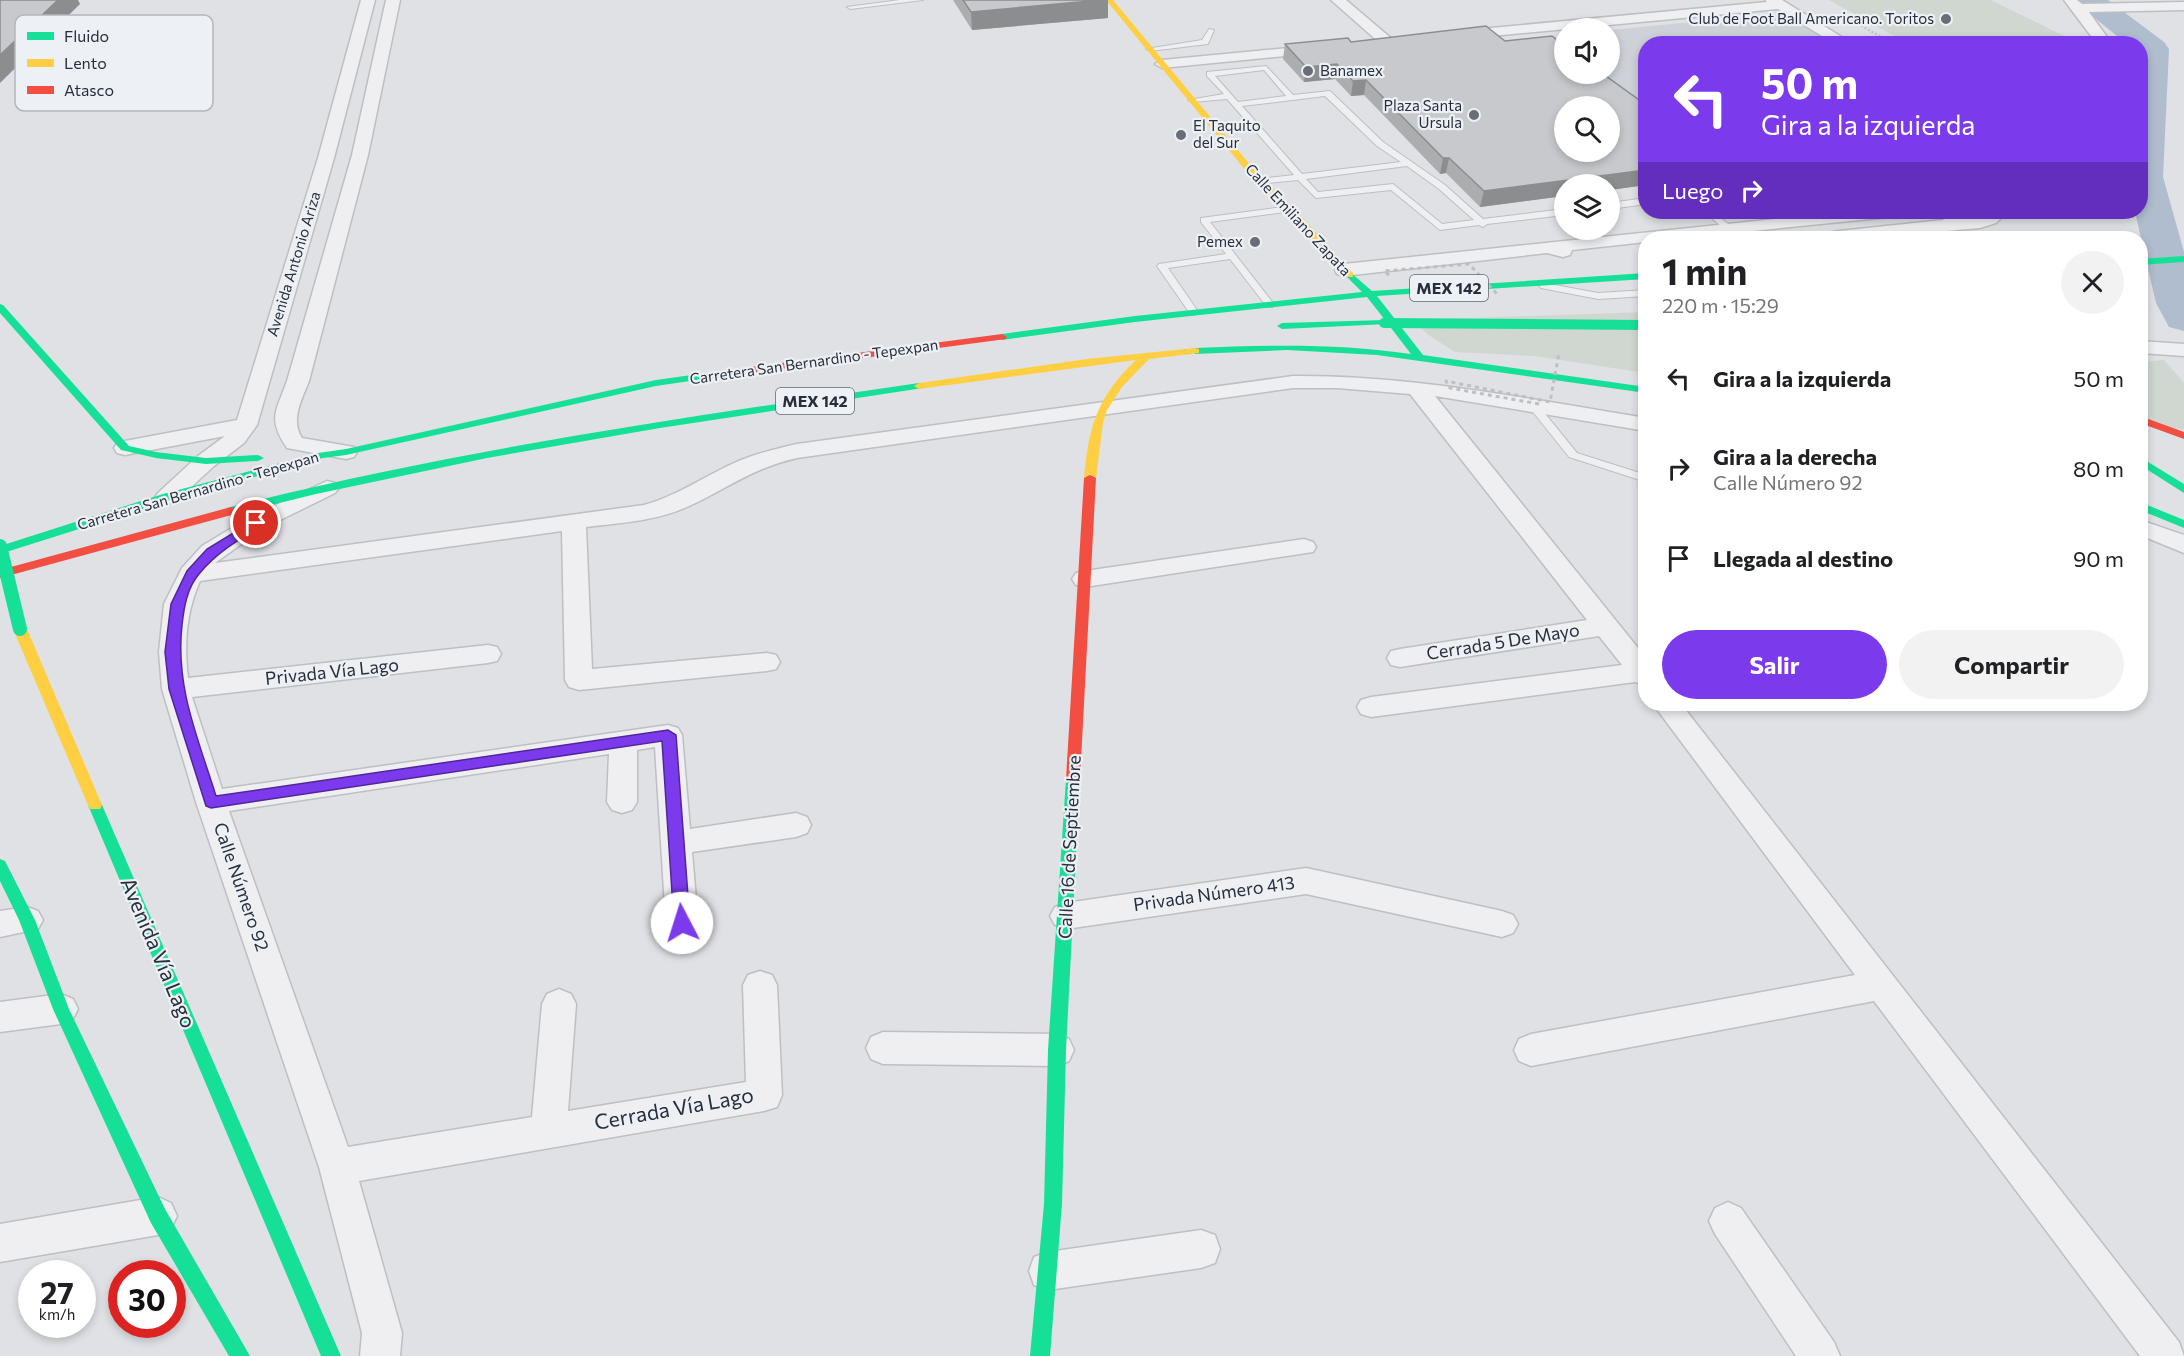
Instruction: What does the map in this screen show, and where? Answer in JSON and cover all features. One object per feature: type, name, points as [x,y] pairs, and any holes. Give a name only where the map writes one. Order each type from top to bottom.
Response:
[{"type":"main road","name":"Calle Emiliano Zapata","points":[[1109,0],[1259,182],[1290,209],[1344,270],[1370,294],[1418,356]]},
{"type":"main road","points":[[2148,261],[2184,259]]},
{"type":"main road","name":"Carretera San Bernardino - Tepexpan","points":[[0,550],[167,497],[322,455],[346,452],[656,383],[1194,313],[1370,294],[1638,276]]},
{"type":"main road","points":[[0,307],[125,448],[156,455],[206,460],[322,455]]},
{"type":"main road","points":[[1271,326],[1384,323],[1638,325]]},
{"type":"main road","name":"Carretera San Bernardino - Tepexpan","points":[[0,574],[151,532],[328,487],[485,454],[648,425],[1146,356],[1284,347],[1338,348],[1418,356],[1638,389]]},
{"type":"main road","name":"Calle 16 de Septiembre","points":[[1040,1356],[1053,1204],[1057,1050],[1093,435],[1100,408],[1116,383],[1146,356]]},
{"type":"main road","points":[[2148,421],[2184,436]]},
{"type":"main road","points":[[2162,441],[2184,442]]},
{"type":"main road","points":[[395,456],[427,448]]},
{"type":"main road","points":[[2148,465],[2184,489]]},
{"type":"main road","points":[[2148,509],[2184,524]]},
{"type":"main road","points":[[0,550],[148,517]]},
{"type":"main road","name":"Avenida Vía Lago","points":[[0,550],[20,629],[331,1356]]},
{"type":"main road","points":[[0,865],[14,922],[61,1009],[158,1216],[240,1356]]},
{"type":"street","name":"Avenida Antonio Ariza","points":[[167,497],[206,460],[236,438],[246,425],[326,158],[368,0]]},
{"type":"street","name":"Avenida Antonio Ariza","points":[[346,452],[295,442],[286,430],[286,415],[298,381],[360,155],[393,0]]},
{"type":"street","points":[[1338,0],[1392,42],[1363,45]]},
{"type":"street","points":[[1444,37],[1776,2],[1833,36]]},
{"type":"street","points":[[2079,5],[2184,6]]},
{"type":"street","points":[[2079,5],[2100,36]]},
{"type":"street","points":[[1162,64],[1339,47]]},
{"type":"street","points":[[326,158],[360,155]]},
{"type":"street","points":[[1700,231],[1805,219]]},
{"type":"street","points":[[1872,231],[1970,219]]},
{"type":"street","points":[[1758,225],[1765,231]]},
{"type":"street","points":[[1344,270],[1638,238]]},
{"type":"street","points":[[1547,247],[1598,259],[1638,256]]},
{"type":"street","points":[[2148,347],[2184,351]]},
{"type":"street","points":[[191,574],[574,524],[645,512],[677,503],[765,458],[797,451],[1293,382],[1339,381],[1417,388],[1638,424]]},
{"type":"street","points":[[1417,388],[1638,667]]},
{"type":"street","points":[[125,448],[246,425]]},
{"type":"street","name":"Calle Número 92","points":[[328,487],[248,529],[212,552],[191,574],[177,604],[172,652],[176,689],[211,802],[337,1167],[382,1333],[380,1356]]},
{"type":"street","points":[[574,524],[579,680],[767,662]]},
{"type":"street","points":[[2148,530],[2184,546]]},
{"type":"street","points":[[1085,579],[1304,547]]},
{"type":"street","name":"Cerrada 5 De Mayo","points":[[1400,658],[1606,626]]},
{"type":"street","name":"Privada Vía Lago","points":[[176,689],[488,654]]},
{"type":"street","points":[[1371,707],[1638,676]]},
{"type":"street","points":[[1671,711],[2165,1356]]},
{"type":"street","points":[[211,802],[668,735],[682,923]]},
{"type":"street","points":[[622,802],[623,742]]},
{"type":"street","points":[[675,843],[796,825]]},
{"type":"street","name":"Privada Número 413","points":[[1066,916],[1306,881],[1502,924]]},
{"type":"street","name":"Cerrada Vía Lago","points":[[337,1167],[764,1095],[760,985]]},
{"type":"street","points":[[1531,1050],[1881,985]]},
{"type":"street","points":[[549,1131],[559,1005]]},
{"type":"street","points":[[0,1017],[61,1009]]},
{"type":"street","points":[[883,1048],[1057,1050]]},
{"type":"street","points":[[0,1243],[158,1216]]},
{"type":"street","points":[[1728,1221],[1820,1356]]},
{"type":"street","points":[[1048,1271],[1201,1249]]},
{"type":"lane","points":[[850,7],[920,0]]},
{"type":"lane","points":[[1150,49],[1205,42],[1211,30]]},
{"type":"lane","points":[[1293,98],[1266,68],[1210,74],[1316,195],[1393,187],[1440,227],[1483,224],[1554,213]]},
{"type":"lane","points":[[1238,105],[1327,93],[1374,138],[1406,164],[1442,187],[1483,224]]},
{"type":"lane","points":[[1192,100],[1230,96]]},
{"type":"lane","points":[[1259,182],[1406,164]]},
{"type":"lane","points":[[1620,205],[1638,202]]},
{"type":"lane","points":[[1270,305],[1204,220],[1290,209]]},
{"type":"lane","points":[[1717,219],[1729,228]]},
{"type":"lane","points":[[1194,313],[1162,266],[1232,256]]},
{"type":"lane","points":[[1527,283],[1598,296],[1638,294]]},
{"type":"lane","points":[[1534,407],[1573,455],[1638,476]]},
{"type":"path","points":[[1846,17],[1880,36]]},
{"type":"shaded area","name":"Club de Foot Ball Americano. Toritos","points":[[1829,0],[1991,0],[2064,36],[1894,36]]},
{"type":"shaded area","points":[[1785,13],[1824,36],[1638,36],[1638,119],[1620,105],[1620,96],[1607,96],[1591,84],[1620,84],[1620,29]]},
{"type":"shaded area","points":[[1638,312],[1638,372],[1535,356],[1455,352],[1430,336],[1412,320]]},
{"type":"shaded area","points":[[2164,360],[2184,383],[2184,429],[2148,426],[2148,361]]},
{"type":"building","points":[[0,0],[58,0],[42,15],[15,15],[15,41],[0,55]]},
{"type":"building","points":[[963,0],[1101,0],[971,12]]},
{"type":"building","name":"Plaza Santa Ursula","points":[[1486,26],[1505,41],[1552,36],[1554,38],[1554,84],[1617,84],[1638,99],[1638,171],[1615,174],[1554,174],[1554,182],[1484,191],[1449,158],[1443,158],[1366,80],[1353,81],[1337,64],[1306,67],[1285,44],[1348,38],[1351,42]]},
{"type":"waterway","points":[[2090,0],[2136,36]]},
{"type":"waterway","points":[[2148,45],[2153,49],[2148,129]]},
{"type":"waterway","points":[[2148,189],[2177,303],[2184,318]]},
{"type":"traffic: fast","points":[[2148,261],[2184,259]]},
{"type":"traffic: fast","points":[[1350,275],[1370,294],[1418,356]]},
{"type":"traffic: fast","points":[[1002,337],[1135,319],[1370,294],[1638,277]]},
{"type":"traffic: fast","points":[[0,307],[125,448],[156,455],[206,461],[258,458]]},
{"type":"traffic: fast","points":[[1282,326],[1384,323]]},
{"type":"traffic: fast","points":[[1384,323],[1638,325]]},
{"type":"traffic: fast","points":[[1195,351],[1287,347],[1377,352],[1638,389]]},
{"type":"traffic: fast","points":[[0,550],[167,497],[322,455],[346,452],[656,383],[706,376]]},
{"type":"traffic: fast","points":[[231,511],[316,490],[487,455],[660,425],[919,386]]},
{"type":"traffic: fast","points":[[2148,465],[2184,489]]},
{"type":"traffic: fast","points":[[2148,509],[2184,524]]},
{"type":"traffic: fast","points":[[0,546],[20,629]]},
{"type":"traffic: fast","points":[[1040,1356],[1053,1204],[1057,1050],[1073,779]]},
{"type":"traffic: fast","points":[[95,805],[331,1356]]},
{"type":"traffic: fast","points":[[0,865],[27,920],[61,1009],[158,1216],[240,1356]]},
{"type":"traffic: slow","points":[[1109,0],[1254,175],[1290,209],[1350,275]]},
{"type":"traffic: slow","points":[[919,386],[1087,362],[1195,351]]},
{"type":"traffic: slow","points":[[1090,478],[1094,439],[1102,410],[1118,384],[1146,356]]},
{"type":"traffic: slow","points":[[20,629],[95,805]]},
{"type":"traffic: jam","points":[[706,376],[1002,337]]},
{"type":"traffic: jam","points":[[2148,422],[2184,436]]},
{"type":"traffic: jam","points":[[1073,779],[1090,478]]},
{"type":"traffic: jam","points":[[0,574],[231,511]]},
{"type":"place","name":"Club de Foot Ball Americano. Toritos","points":[[1946,19]]},
{"type":"place","name":"Banamex","points":[[1308,71]]},
{"type":"place","name":"Plaza Santa Ursula","points":[[1474,115]]},
{"type":"place","name":"El Taquito del Sur","points":[[1181,135]]},
{"type":"place","name":"Pemex","points":[[1255,242]]},
{"type":"route","points":[[256,523],[212,552],[191,574],[177,604],[172,652],[176,689],[211,802],[668,735],[682,923]]}]
